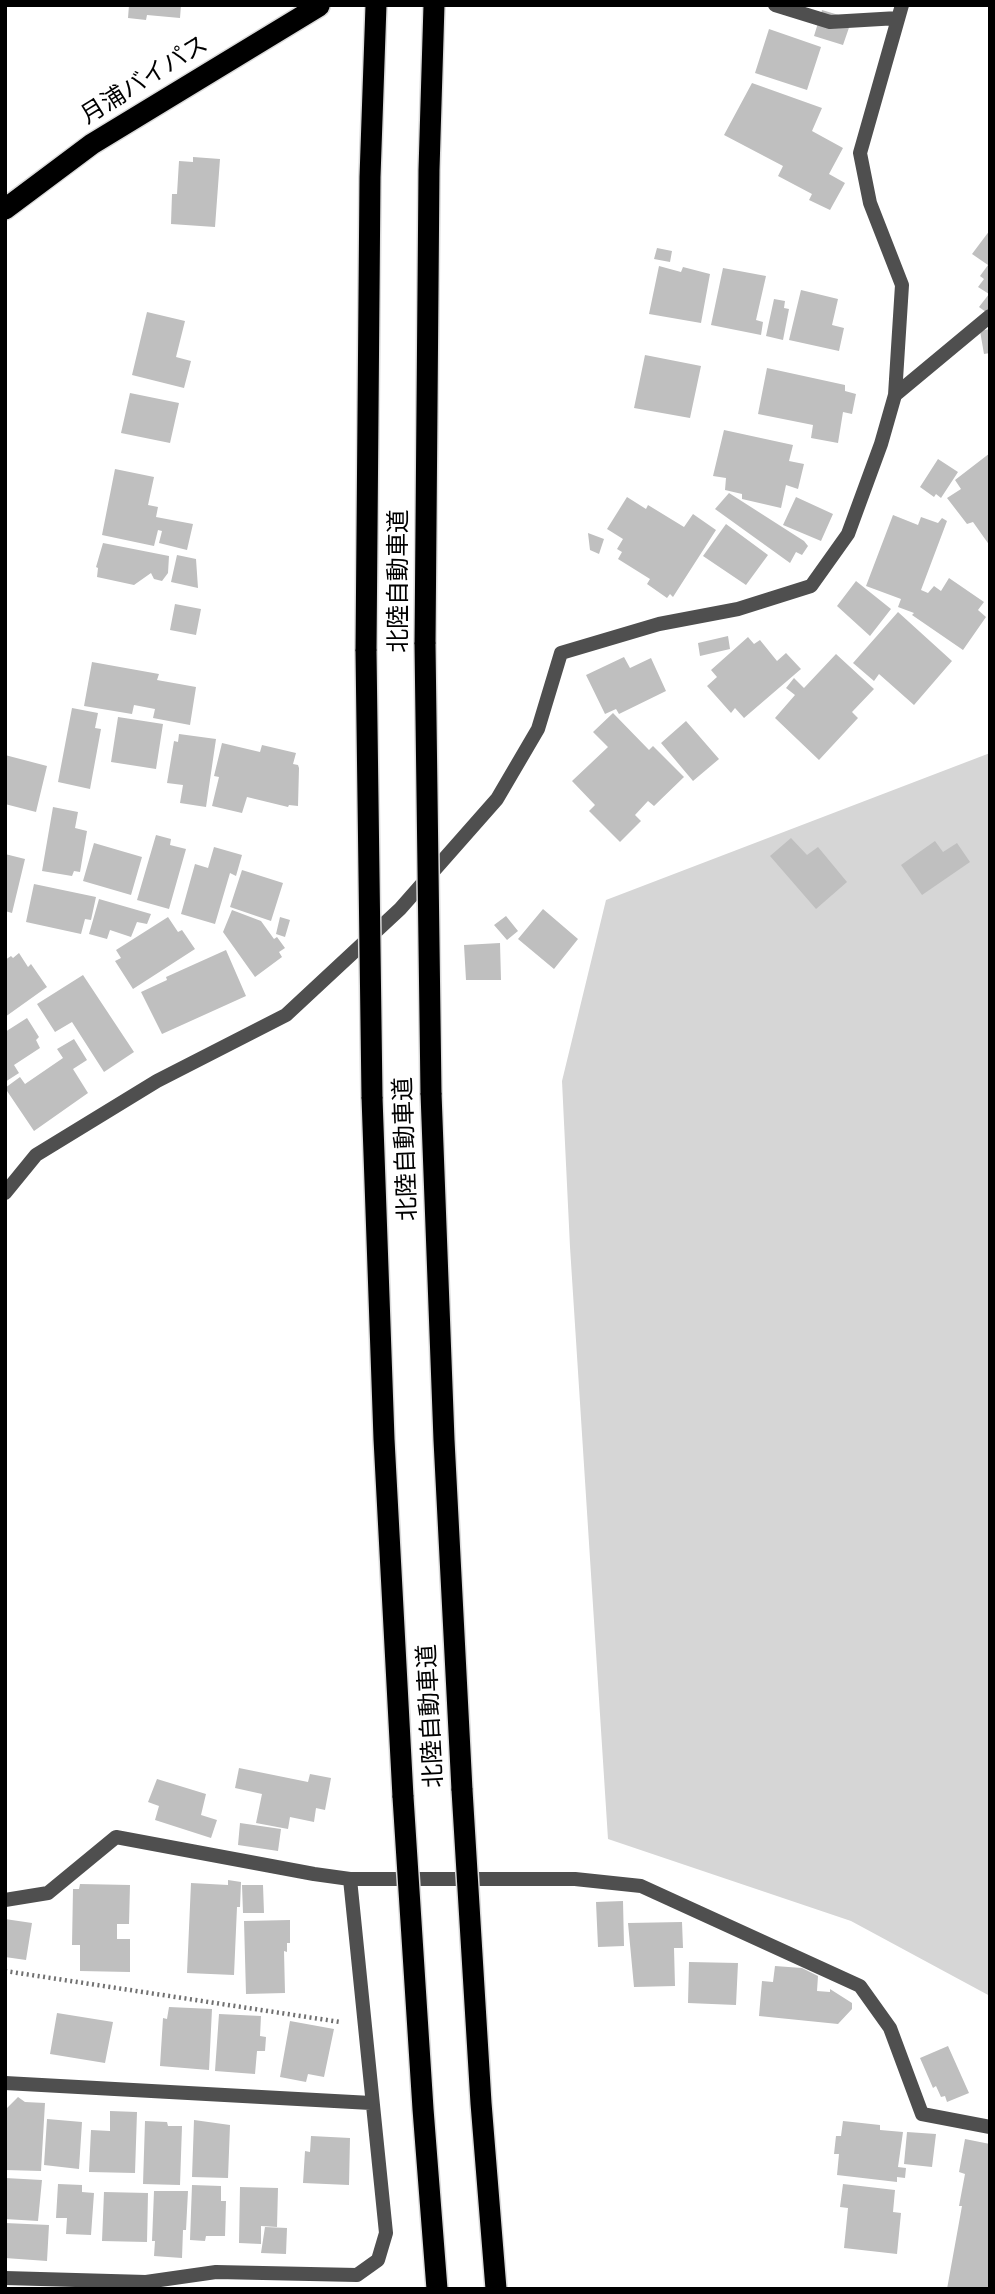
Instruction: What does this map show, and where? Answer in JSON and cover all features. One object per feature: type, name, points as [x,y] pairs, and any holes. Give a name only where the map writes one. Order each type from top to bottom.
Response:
[{"type":"highway","name":"北陸自動車道","points":[[376,5],[370,177],[366,651],[372,1097],[384,1439],[403,1797],[437,2289]]},
{"type":"highway","name":"北陸自動車道","points":[[434,5],[429,170],[425,644],[430,1093],[462,1790],[481,2103],[496,2289]]},
{"type":"highway","name":"月浦バイパス","points":[[5,209],[92,144],[318,6]]},
{"type":"street","points":[[5,1193],[36,1155],[157,1081],[286,1015],[400,909],[497,799],[538,729],[561,653],[659,624],[738,609],[811,586],[848,534],[881,444],[895,395],[902,285],[870,202],[860,153],[900,11],[830,22],[775,5]]},
{"type":"street","points":[[895,395],[990,316]]},
{"type":"street","points":[[5,1900],[48,1893],[116,1837],[350,1879],[575,1879],[641,1886],[860,1986],[890,2028],[922,2114],[990,2127]]},
{"type":"street","points":[[5,2278],[146,2282],[216,2272],[357,2275],[377,2260],[386,2233],[350,1879]]},
{"type":"street","points":[[5,2083],[371,2103]]},
{"type":"path","points":[[5,1971],[365,2025]]},
{"type":"shaded area","points":[[990,753],[990,1996],[851,1921],[608,1839],[562,1081],[606,900]]},
{"type":"building","points":[[129,5],[181,5],[180,18],[147,15],[146,20],[128,18]]},
{"type":"building","points":[[822,10],[852,19],[843,45],[814,36]]},
{"type":"building","points":[[769,29],[821,47],[807,90],[755,73]]},
{"type":"building","points":[[752,83],[822,108],[812,131],[843,148],[829,174],[845,183],[830,210],[809,200],[812,194],[778,176],[783,166],[724,135]]},
{"type":"building","points":[[193,157],[220,159],[215,227],[171,224],[172,194],[177,194],[179,161],[193,162]]},
{"type":"building","points":[[990,230],[990,315],[979,307],[989,294],[978,287],[984,279],[980,276],[988,265],[972,254]]},
{"type":"building","points":[[657,248],[672,251],[670,262],[654,259]]},
{"type":"building","points":[[659,266],[681,272],[683,267],[710,274],[701,323],[649,314]]},
{"type":"building","points":[[723,268],[766,276],[756,320],[763,322],[761,335],[711,325]]},
{"type":"building","points":[[801,290],[838,299],[832,325],[844,328],[839,351],[789,340]]},
{"type":"building","points":[[774,299],[785,301],[784,308],[789,309],[783,340],[766,336]]},
{"type":"building","points":[[147,312],[185,321],[176,357],[191,361],[184,388],[132,375]]},
{"type":"building","points":[[990,329],[990,353],[984,354],[980,331]]},
{"type":"building","points":[[645,355],[701,366],[690,418],[634,408]]},
{"type":"building","points":[[767,368],[845,385],[845,391],[856,394],[852,414],[843,412],[838,443],[811,438],[813,425],[758,414]]},
{"type":"building","points":[[130,393],[179,403],[170,443],[121,433]]},
{"type":"building","points":[[724,430],[793,445],[789,461],[804,464],[798,489],[786,485],[781,508],[742,499],[742,494],[725,490],[726,478],[713,476]]},
{"type":"building","points":[[990,453],[990,546],[973,522],[967,524],[947,498],[961,489],[955,480]]},
{"type":"building","points":[[938,459],[958,472],[941,498],[936,494],[934,497],[920,487]]},
{"type":"building","points":[[115,469],[154,477],[148,505],[158,507],[156,517],[193,524],[187,550],[159,543],[162,531],[158,530],[154,546],[102,535]]},
{"type":"building","points":[[729,493],[804,541],[808,546],[802,555],[796,552],[790,563],[715,509]]},
{"type":"building","points":[[627,497],[646,509],[648,505],[684,527],[693,514],[716,530],[673,597],[670,594],[667,598],[647,584],[650,579],[618,559],[622,552],[617,549],[623,539],[607,529]]},
{"type":"building","points":[[796,497],[833,514],[821,541],[783,525]]},
{"type":"building","points":[[893,515],[918,525],[921,517],[938,523],[942,518],[947,521],[921,590],[928,593],[934,586],[941,591],[949,578],[984,602],[978,610],[986,617],[963,650],[912,615],[914,613],[898,607],[901,599],[866,586]]},
{"type":"building","points":[[726,524],[768,555],[746,585],[703,556]]},
{"type":"building","points":[[588,533],[604,539],[599,554],[590,550]]},
{"type":"building","points":[[103,543],[169,556],[168,573],[162,581],[154,579],[151,573],[134,585],[97,577],[96,567]]},
{"type":"building","points":[[177,555],[196,559],[198,588],[171,582]]},
{"type":"building","points":[[856,581],[891,609],[870,636],[837,606]]},
{"type":"building","points":[[175,604],[201,609],[196,635],[170,630]]},
{"type":"building","points":[[898,612],[952,661],[914,705],[879,674],[874,681],[853,663]]},
{"type":"building","points":[[728,636],[730,649],[700,656],[698,643]]},
{"type":"building","points":[[748,637],[754,644],[760,640],[777,661],[786,653],[801,669],[744,718],[735,708],[731,713],[707,686],[717,677],[711,670]]},
{"type":"building","points":[[836,654],[874,689],[852,712],[858,718],[819,760],[775,718],[795,695],[786,688],[794,678],[804,688]]},
{"type":"building","points":[[624,657],[630,668],[651,658],[666,691],[619,714],[616,709],[605,714],[586,675]]},
{"type":"building","points":[[92,662],[159,674],[157,680],[196,687],[190,725],[153,718],[155,709],[134,705],[132,714],[84,706]]},
{"type":"building","points":[[72,708],[98,713],[95,728],[101,729],[90,789],[58,782]]},
{"type":"building","points":[[613,713],[649,750],[653,746],[684,777],[654,806],[648,801],[635,815],[641,821],[620,842],[589,811],[595,805],[572,781],[608,747],[593,732]]},
{"type":"building","points":[[118,717],[163,724],[156,769],[111,762]]},
{"type":"building","points":[[686,721],[719,759],[693,781],[661,743]]},
{"type":"building","points":[[179,734],[216,739],[206,807],[180,803],[183,785],[167,783],[174,741],[178,742]]},
{"type":"building","points":[[222,743],[260,752],[262,745],[296,753],[293,764],[299,768],[298,806],[288,807],[247,797],[242,813],[212,806],[219,777],[214,776]]},
{"type":"building","points":[[5,755],[47,766],[36,812],[5,804]]},
{"type":"building","points":[[53,807],[78,812],[75,828],[87,831],[80,872],[74,871],[72,876],[42,871]]},
{"type":"building","points":[[156,835],[171,839],[170,845],[186,849],[169,909],[137,900]]},
{"type":"building","points":[[791,838],[807,855],[818,847],[847,882],[816,909],[770,856]]},
{"type":"building","points":[[935,841],[943,852],[957,843],[970,862],[922,895],[901,865]]},
{"type":"building","points":[[94,843],[142,857],[131,895],[83,881]]},
{"type":"building","points":[[214,847],[242,855],[236,876],[230,873],[215,924],[181,914],[195,864],[208,868]]},
{"type":"building","points":[[5,854],[25,859],[12,913],[5,911]]},
{"type":"building","points":[[242,870],[283,883],[271,921],[230,907]]},
{"type":"building","points":[[34,884],[96,897],[91,920],[85,919],[81,934],[26,922]]},
{"type":"building","points":[[99,899],[151,914],[147,924],[137,922],[131,937],[110,930],[107,939],[89,934]]},
{"type":"building","points":[[543,909],[578,939],[554,969],[518,939]]},
{"type":"building","points":[[232,910],[261,921],[274,939],[277,937],[285,948],[279,952],[282,957],[255,977],[223,932]]},
{"type":"building","points":[[506,916],[518,931],[507,940],[494,925]]},
{"type":"building","points":[[168,917],[178,932],[182,930],[195,949],[133,989],[115,961],[121,958],[116,950]]},
{"type":"building","points":[[280,917],[290,920],[285,937],[276,934]]},
{"type":"building","points":[[500,943],[501,980],[466,980],[464,945]]},
{"type":"building","points":[[226,950],[246,996],[162,1034],[141,992],[167,980],[166,977]]},
{"type":"building","points":[[19,953],[28,967],[31,964],[47,987],[5,1017],[5,960]]},
{"type":"building","points":[[83,975],[134,1052],[104,1072],[72,1022],[55,1032],[37,1004]]},
{"type":"building","points":[[27,1018],[39,1037],[36,1040],[40,1048],[14,1065],[19,1073],[5,1082],[5,1032]]},
{"type":"building","points":[[74,1039],[87,1060],[73,1069],[88,1093],[34,1131],[5,1088],[20,1077],[25,1084],[63,1058],[57,1049]]},
{"type":"building","points":[[239,1768],[308,1782],[310,1774],[331,1778],[325,1810],[316,1808],[314,1822],[290,1817],[288,1829],[256,1823],[262,1794],[235,1788]]},
{"type":"building","points":[[157,1779],[206,1794],[201,1815],[217,1820],[211,1838],[155,1820],[159,1806],[148,1802]]},
{"type":"building","points":[[240,1823],[281,1829],[278,1851],[238,1845]]},
{"type":"building","points":[[228,1880],[241,1882],[240,1907],[237,1907],[234,1975],[187,1973],[191,1883],[228,1885]]},
{"type":"building","points":[[80,1884],[130,1885],[129,1924],[117,1924],[117,1939],[130,1939],[130,1972],[80,1971],[80,1945],[72,1945],[73,1889],[79,1889]]},
{"type":"building","points":[[242,1885],[263,1885],[264,1913],[243,1913]]},
{"type":"building","points":[[623,1901],[624,1946],[598,1947],[596,1902]]},
{"type":"building","points":[[5,1919],[32,1923],[26,1960],[5,1957]]},
{"type":"building","points":[[290,1920],[290,1943],[287,1943],[287,1952],[284,1951],[285,1993],[246,1994],[244,1921]]},
{"type":"building","points":[[682,1922],[683,1948],[674,1948],[675,1986],[634,1987],[628,1923]]},
{"type":"building","points":[[689,1962],[738,1963],[736,2005],[688,2003]]},
{"type":"building","points":[[775,1966],[802,1968],[818,1976],[817,1991],[830,1992],[830,1989],[852,2003],[852,2009],[838,2024],[759,2016],[762,1981],[773,1982]]},
{"type":"building","points":[[169,2007],[212,2009],[209,2070],[160,2066],[163,2018],[167,2019]]},
{"type":"building","points":[[57,2013],[113,2022],[105,2063],[50,2054]]},
{"type":"building","points":[[219,2014],[261,2016],[260,2036],[266,2037],[265,2051],[257,2051],[255,2074],[215,2071]]},
{"type":"building","points":[[290,2021],[334,2029],[324,2077],[308,2074],[306,2082],[280,2077]]},
{"type":"building","points":[[948,2046],[969,2093],[947,2102],[945,2096],[941,2097],[936,2086],[933,2088],[920,2058]]},
{"type":"building","points":[[18,2097],[25,2102],[45,2103],[41,2171],[5,2170],[5,2110]]},
{"type":"building","points":[[110,2111],[137,2112],[135,2173],[89,2172],[91,2130],[110,2131]]},
{"type":"building","points":[[47,2119],[82,2122],[79,2169],[44,2165]]},
{"type":"building","points":[[194,2120],[230,2125],[228,2178],[192,2177]]},
{"type":"building","points":[[145,2121],[182,2126],[180,2185],[143,2184]]},
{"type":"building","points":[[843,2121],[880,2125],[880,2130],[903,2132],[898,2167],[906,2168],[905,2178],[897,2177],[897,2182],[837,2175],[839,2154],[834,2154],[836,2136],[841,2136]]},
{"type":"building","points":[[907,2132],[936,2134],[932,2167],[904,2164]]},
{"type":"building","points":[[311,2136],[350,2138],[349,2185],[303,2183],[305,2151],[310,2152]]},
{"type":"building","points":[[965,2139],[990,2144],[988,2289],[947,2289],[962,2206],[959,2206],[965,2174],[959,2172]]},
{"type":"building","points":[[5,2178],[42,2180],[38,2221],[5,2219]]},
{"type":"building","points":[[58,2184],[82,2185],[82,2192],[94,2193],[91,2235],[66,2234],[67,2218],[56,2218]]},
{"type":"building","points":[[843,2184],[895,2190],[893,2212],[901,2213],[897,2254],[844,2248],[848,2208],[840,2207]]},
{"type":"building","points":[[192,2185],[221,2186],[221,2201],[226,2201],[225,2236],[206,2236],[205,2241],[190,2240]]},
{"type":"building","points":[[240,2187],[278,2188],[277,2227],[261,2226],[261,2244],[239,2243]]},
{"type":"building","points":[[154,2191],[188,2191],[182,2258],[154,2256]]},
{"type":"building","points":[[104,2192],[148,2193],[147,2242],[102,2241]]},
{"type":"building","points":[[5,2223],[49,2225],[47,2261],[5,2258]]},
{"type":"building","points":[[265,2227],[287,2228],[286,2254],[261,2253]]}]
